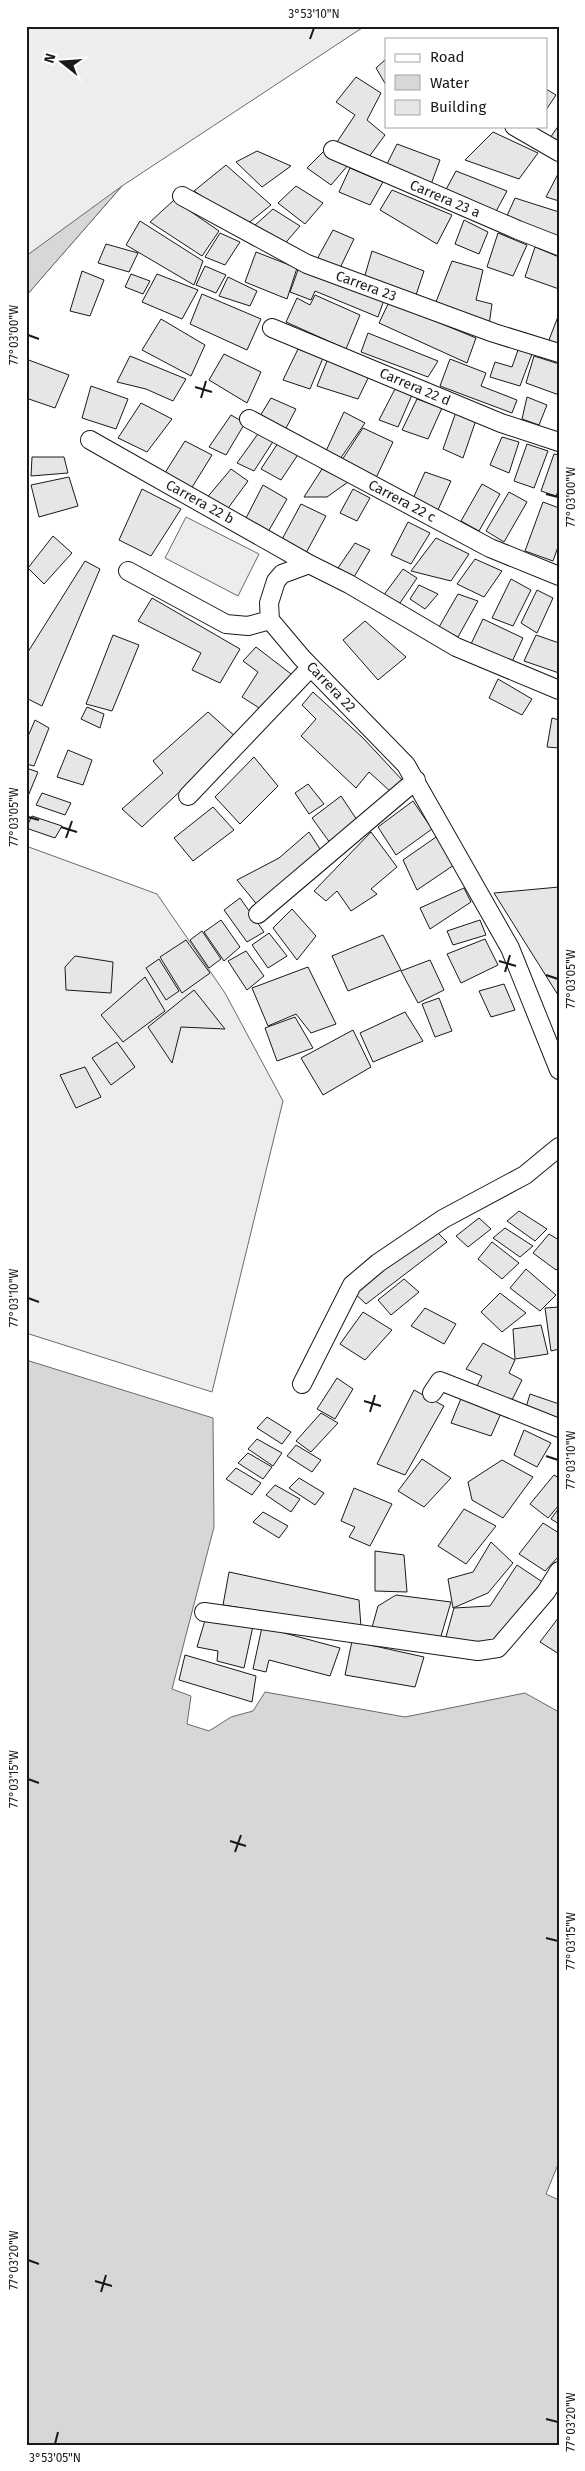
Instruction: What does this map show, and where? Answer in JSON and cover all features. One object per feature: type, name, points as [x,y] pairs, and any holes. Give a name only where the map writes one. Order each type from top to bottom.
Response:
[{"type":"street","points":[[517,128],[559,152]]},
{"type":"street","name":"Carrera 23 a","points":[[333,150],[559,246]]},
{"type":"street","name":"Carrera 23","points":[[182,196],[307,264],[494,333],[559,353]]},
{"type":"street","name":"Carrera 22 d","points":[[272,328],[501,423],[559,442]]},
{"type":"street","name":"Carrera 22 c","points":[[249,419],[490,548],[559,576]]},
{"type":"street","name":"Carrera 22 b","points":[[90,440],[309,564]]},
{"type":"street","points":[[128,571],[226,624],[248,626],[270,620],[269,603],[276,581],[282,574],[309,564],[349,584],[456,647],[559,690]]},
{"type":"street","name":"Carrera 22","points":[[270,620],[311,667],[406,765],[416,780],[510,948],[559,1070]]},
{"type":"street","points":[[188,796],[311,667]]},
{"type":"street","points":[[258,914],[416,780]]},
{"type":"street","points":[[302,1384],[352,1285],[378,1263],[442,1219],[525,1175],[559,1147]]},
{"type":"street","points":[[432,1393],[440,1381],[559,1428]]},
{"type":"street","points":[[204,1612],[478,1651],[498,1648],[546,1592],[559,1571]]},
{"type":"shaded area","points":[[26,26],[365,26],[122,186],[26,296]]},
{"type":"shaded area","points":[[186,517],[259,554],[238,596],[165,558]]},
{"type":"shaded area","points":[[26,846],[157,894],[225,993],[283,1101],[212,1392],[26,1333]]},
{"type":"water","points":[[122,186],[26,296],[26,256]]},
{"type":"water","points":[[26,1360],[213,1418],[214,1527],[172,1689],[191,1696],[187,1724],[209,1731],[231,1717],[253,1711],[265,1692],[405,1717],[525,1693],[559,1712],[559,2162],[546,2194],[559,2200],[559,2445],[26,2445]]},
{"type":"building","points":[[385,60],[385,83],[376,68]]},
{"type":"building","points":[[356,77],[381,93],[367,120],[385,135],[366,161],[335,145],[355,115],[336,102]]},
{"type":"building","points":[[548,90],[556,95],[548,107]]},
{"type":"building","points":[[559,125],[559,144],[550,138]]},
{"type":"building","points":[[493,132],[538,153],[519,179],[465,160]]},
{"type":"building","points":[[397,144],[440,160],[430,187],[384,170]]},
{"type":"building","points":[[326,149],[349,164],[331,185],[307,168]]},
{"type":"building","points":[[257,151],[291,166],[262,187],[236,162]]},
{"type":"building","points":[[226,165],[271,205],[246,225],[194,191]]},
{"type":"building","points":[[350,168],[383,182],[370,205],[339,192]]},
{"type":"building","points":[[456,171],[507,191],[493,217],[442,197]]},
{"type":"building","points":[[559,172],[559,201],[546,197]]},
{"type":"building","points":[[296,186],[323,203],[305,224],[278,203]]},
{"type":"building","points":[[392,190],[452,215],[437,244],[380,210]]},
{"type":"building","points":[[515,198],[559,212],[559,241],[506,218]]},
{"type":"building","points":[[174,200],[219,231],[202,256],[150,222]]},
{"type":"building","points":[[273,209],[300,226],[282,247],[254,226]]},
{"type":"building","points":[[464,220],[488,232],[479,254],[455,244]]},
{"type":"building","points":[[140,221],[203,261],[194,285],[126,245]]},
{"type":"building","points":[[333,230],[354,239],[340,268],[316,261]]},
{"type":"building","points":[[220,233],[240,242],[225,265],[205,257]]},
{"type":"building","points":[[498,233],[527,245],[513,276],[487,267]]},
{"type":"building","points":[[106,244],[138,253],[129,272],[98,263]]},
{"type":"building","points":[[535,247],[559,257],[559,289],[525,277]]},
{"type":"building","points":[[372,251],[424,271],[415,298],[363,282]]},
{"type":"building","points":[[256,252],[297,268],[287,299],[245,282]]},
{"type":"building","points":[[452,261],[483,270],[476,300],[492,304],[489,325],[434,307]]},
{"type":"building","points":[[205,266],[226,275],[216,293],[196,285]]},
{"type":"building","points":[[298,270],[384,300],[378,317],[315,291],[311,300],[290,292]]},
{"type":"building","points":[[82,271],[104,280],[90,316],[70,311]]},
{"type":"building","points":[[131,274],[150,281],[143,294],[125,287]]},
{"type":"building","points":[[157,274],[198,290],[182,319],[142,302]]},
{"type":"building","points":[[228,277],[257,291],[250,306],[219,296]]},
{"type":"building","points":[[202,294],[261,319],[247,350],[190,324]]},
{"type":"building","points":[[315,295],[360,315],[346,349],[286,322],[297,298],[310,305]]},
{"type":"building","points":[[389,302],[476,338],[467,363],[379,323]]},
{"type":"building","points":[[559,314],[559,347],[547,345]]},
{"type":"building","points":[[161,319],[205,345],[191,376],[142,350]]},
{"type":"building","points":[[368,333],[438,361],[428,377],[361,352]]},
{"type":"building","points":[[298,349],[323,358],[310,389],[283,380]]},
{"type":"building","points":[[518,350],[532,354],[520,386],[490,377],[495,362],[512,367]]},
{"type":"building","points":[[224,354],[261,372],[247,403],[209,380]]},
{"type":"building","points":[[130,356],[186,379],[173,401],[146,389],[117,382]]},
{"type":"building","points":[[329,356],[371,372],[358,399],[317,386]]},
{"type":"building","points":[[534,356],[559,364],[559,395],[526,383]]},
{"type":"building","points":[[26,359],[69,375],[55,408],[26,398]]},
{"type":"building","points":[[450,359],[486,373],[481,386],[517,400],[512,413],[440,386]]},
{"type":"building","points":[[91,386],[128,399],[116,429],[82,418]]},
{"type":"building","points":[[395,389],[412,395],[398,427],[379,420]]},
{"type":"building","points":[[527,397],[547,405],[539,425],[522,419]]},
{"type":"building","points":[[271,398],[296,409],[285,430],[260,416]]},
{"type":"building","points":[[417,399],[442,408],[428,439],[402,430]]},
{"type":"building","points":[[141,403],[172,419],[147,452],[118,438]]},
{"type":"building","points":[[344,412],[365,423],[340,459],[326,451]]},
{"type":"building","points":[[456,412],[476,420],[463,458],[443,449]]},
{"type":"building","points":[[231,415],[245,423],[226,455],[209,447]]},
{"type":"building","points":[[363,428],[393,442],[376,478],[342,460]]},
{"type":"building","points":[[260,431],[274,440],[254,471],[237,463]]},
{"type":"building","points":[[502,437],[519,442],[509,473],[490,465]]},
{"type":"building","points":[[185,441],[212,455],[191,489],[163,476]]},
{"type":"building","points":[[278,443],[299,453],[281,480],[261,469]]},
{"type":"building","points":[[527,444],[548,451],[534,488],[514,481]]},
{"type":"building","points":[[554,454],[559,455],[559,489],[556,496],[541,491]]},
{"type":"building","points":[[32,457],[64,457],[68,473],[31,476]]},
{"type":"building","points":[[231,469],[248,481],[226,511],[205,500]]},
{"type":"building","points":[[322,469],[348,482],[327,497],[304,497]]},
{"type":"building","points":[[425,472],[451,481],[437,512],[411,503]]},
{"type":"building","points":[[69,477],[78,506],[39,517],[31,485]]},
{"type":"building","points":[[482,484],[500,494],[479,531],[461,521]]},
{"type":"building","points":[[263,485],[287,499],[268,532],[244,522]]},
{"type":"building","points":[[142,489],[181,509],[151,556],[119,540]]},
{"type":"building","points":[[353,489],[370,498],[357,521],[340,513]]},
{"type":"building","points":[[509,492],[527,502],[504,542],[486,531]]},
{"type":"building","points":[[543,502],[559,508],[559,544],[553,561],[525,551]]},
{"type":"building","points":[[301,504],[326,516],[306,553],[280,543]]},
{"type":"building","points":[[408,522],[430,533],[411,564],[391,555]]},
{"type":"building","points":[[53,536],[72,553],[44,584],[28,568]]},
{"type":"building","points":[[436,538],[469,554],[451,581],[411,571]]},
{"type":"building","points":[[355,543],[370,550],[354,577],[338,568]]},
{"type":"building","points":[[475,559],[502,571],[484,597],[457,584]]},
{"type":"building","points":[[85,561],[100,569],[42,706],[26,698],[26,655]]},
{"type":"building","points":[[403,569],[417,578],[400,603],[383,596]]},
{"type":"building","points":[[511,579],[531,590],[513,626],[492,618]]},
{"type":"building","points":[[419,585],[438,594],[425,609],[410,599]]},
{"type":"building","points":[[537,590],[553,598],[537,633],[521,623]]},
{"type":"building","points":[[458,594],[478,601],[458,637],[439,627]]},
{"type":"building","points":[[152,598],[240,649],[220,683],[192,670],[201,653],[138,621]]},
{"type":"building","points":[[483,619],[523,638],[511,664],[469,648]]},
{"type":"building","points":[[365,621],[406,657],[378,680],[343,640]]},
{"type":"building","points":[[113,635],[139,645],[112,711],[86,704]]},
{"type":"building","points":[[536,635],[559,643],[559,673],[524,661]]},
{"type":"building","points":[[256,647],[295,677],[264,711],[242,697],[258,672],[243,661]]},
{"type":"building","points":[[498,679],[532,699],[522,715],[489,698]]},
{"type":"building","points":[[313,692],[363,738],[404,782],[391,792],[369,772],[356,788],[301,736],[316,719],[302,705]]},
{"type":"building","points":[[87,707],[104,714],[100,728],[81,719]]},
{"type":"building","points":[[208,712],[237,738],[142,827],[122,809],[163,773],[153,761]]},
{"type":"building","points":[[552,718],[559,720],[559,748],[547,747]]},
{"type":"building","points":[[35,720],[49,728],[34,766],[26,764],[26,741]]},
{"type":"building","points":[[68,750],[92,760],[83,785],[57,777]]},
{"type":"building","points":[[254,757],[278,786],[240,824],[215,797]]},
{"type":"building","points":[[26,768],[38,772],[26,801]]},
{"type":"building","points":[[308,784],[324,804],[309,814],[295,793]]},
{"type":"building","points":[[42,793],[71,803],[65,815],[36,805]]},
{"type":"building","points":[[341,796],[359,823],[333,847],[312,818]]},
{"type":"building","points":[[413,801],[432,829],[396,855],[378,827]]},
{"type":"building","points":[[213,807],[234,830],[193,861],[174,838]]},
{"type":"building","points":[[32,816],[62,826],[55,838],[26,828]]},
{"type":"building","points":[[309,832],[320,849],[259,907],[237,880],[279,858]]},
{"type":"building","points":[[371,832],[397,867],[371,889],[377,894],[351,911],[337,891],[326,901],[314,891]]},
{"type":"building","points":[[436,837],[457,863],[417,890],[403,860]]},
{"type":"building","points":[[559,887],[559,995],[558,995],[494,893]]},
{"type":"building","points":[[464,888],[471,902],[430,929],[420,908]]},
{"type":"building","points":[[240,898],[264,932],[247,942],[224,910]]},
{"type":"building","points":[[292,909],[316,936],[297,960],[273,928]]},
{"type":"building","points":[[221,920],[240,947],[224,961],[204,932]]},
{"type":"building","points":[[480,920],[486,935],[453,945],[447,931]]},
{"type":"building","points":[[202,931],[221,959],[209,968],[190,940]]},
{"type":"building","points":[[269,933],[287,956],[268,968],[252,945]]},
{"type":"building","points":[[383,935],[401,970],[348,991],[332,956]]},
{"type":"building","points":[[485,939],[498,965],[461,983],[447,954]]},
{"type":"building","points":[[186,940],[210,973],[182,993],[160,957]]},
{"type":"building","points":[[246,951],[264,976],[247,990],[228,961]]},
{"type":"building","points":[[75,956],[113,962],[111,993],[66,990],[65,967]]},
{"type":"building","points":[[159,959],[179,991],[166,1000],[146,968]]},
{"type":"building","points":[[430,960],[444,990],[418,1003],[401,971]]},
{"type":"building","points":[[308,967],[336,1024],[311,1033],[296,1014],[268,1026],[252,988]]},
{"type":"building","points":[[145,977],[165,1011],[123,1042],[101,1015]]},
{"type":"building","points":[[504,984],[515,1010],[491,1017],[479,991]]},
{"type":"building","points":[[194,990],[225,1029],[181,1027],[172,1063],[148,1027]]},
{"type":"building","points":[[439,998],[452,1031],[435,1037],[422,1004]]},
{"type":"building","points":[[405,1012],[423,1041],[373,1062],[360,1033]]},
{"type":"building","points":[[295,1017],[313,1048],[277,1061],[265,1028]]},
{"type":"building","points":[[353,1030],[371,1067],[323,1095],[301,1058]]},
{"type":"building","points":[[117,1042],[135,1067],[111,1085],[92,1058]]},
{"type":"building","points":[[85,1067],[101,1097],[76,1108],[60,1075]]},
{"type":"building","points":[[519,1211],[547,1229],[535,1241],[507,1221]]},
{"type":"building","points":[[479,1218],[491,1229],[468,1247],[456,1236]]},
{"type":"building","points":[[505,1228],[533,1246],[520,1257],[493,1238]]},
{"type":"building","points":[[434,1229],[447,1242],[366,1304],[351,1290]]},
{"type":"building","points":[[549,1234],[559,1240],[559,1267],[556,1270],[533,1253]]},
{"type":"building","points":[[492,1242],[519,1263],[502,1279],[478,1259]]},
{"type":"building","points":[[526,1269],[556,1295],[540,1311],[510,1288]]},
{"type":"building","points":[[404,1279],[419,1292],[391,1315],[378,1300]]},
{"type":"building","points":[[500,1293],[526,1313],[502,1332],[481,1312]]},
{"type":"building","points":[[559,1307],[559,1349],[551,1351],[545,1308]]},
{"type":"building","points":[[425,1308],[456,1324],[444,1344],[411,1326]]},
{"type":"building","points":[[363,1312],[392,1330],[365,1360],[340,1344]]},
{"type":"building","points":[[541,1325],[548,1354],[515,1359],[513,1329]]},
{"type":"building","points":[[483,1343],[515,1360],[509,1373],[522,1380],[509,1406],[475,1390],[482,1376],[466,1369]]},
{"type":"building","points":[[337,1378],[353,1389],[335,1419],[317,1409]]},
{"type":"building","points":[[414,1390],[444,1406],[405,1475],[377,1464]]},
{"type":"building","points":[[530,1394],[559,1404],[559,1424],[524,1414]]},
{"type":"building","points":[[462,1396],[502,1411],[491,1436],[451,1423]]},
{"type":"building","points":[[321,1413],[338,1423],[311,1452],[296,1441]]},
{"type":"building","points":[[267,1417],[291,1432],[282,1444],[257,1428]]},
{"type":"building","points":[[524,1430],[551,1443],[537,1467],[514,1455]]},
{"type":"building","points":[[257,1439],[282,1453],[273,1466],[248,1449]]},
{"type":"building","points":[[296,1445],[321,1460],[312,1472],[287,1456]]},
{"type":"building","points":[[248,1453],[272,1467],[263,1479],[238,1463]]},
{"type":"building","points":[[422,1459],[451,1478],[424,1507],[398,1491]]},
{"type":"building","points":[[502,1460],[533,1477],[503,1518],[472,1500],[468,1482]]},
{"type":"building","points":[[236,1468],[261,1483],[252,1495],[226,1479]]},
{"type":"building","points":[[554,1475],[559,1478],[559,1505],[548,1518],[530,1504]]},
{"type":"building","points":[[299,1478],[324,1493],[315,1505],[289,1488]]},
{"type":"building","points":[[275,1485],[300,1499],[291,1512],[266,1495]]},
{"type":"building","points":[[354,1488],[392,1504],[370,1546],[349,1537],[355,1527],[341,1521]]},
{"type":"building","points":[[559,1508],[559,1524],[551,1519]]},
{"type":"building","points":[[464,1509],[496,1526],[466,1564],[438,1546]]},
{"type":"building","points":[[263,1512],[288,1526],[279,1538],[253,1522]]},
{"type":"building","points":[[543,1523],[559,1533],[559,1556],[545,1571],[519,1554]]},
{"type":"building","points":[[491,1542],[513,1563],[488,1593],[453,1608],[448,1579],[473,1572]]},
{"type":"building","points":[[375,1551],[404,1555],[407,1592],[375,1591]]},
{"type":"building","points":[[517,1565],[547,1585],[497,1644],[444,1644],[454,1608],[490,1606]]},
{"type":"building","points":[[229,1572],[359,1600],[361,1627],[223,1605]]},
{"type":"building","points":[[396,1595],[451,1602],[439,1643],[371,1631],[378,1606]]},
{"type":"building","points":[[206,1617],[253,1626],[244,1668],[217,1661],[218,1651],[197,1647]]},
{"type":"building","points":[[559,1617],[559,1654],[540,1642]]},
{"type":"building","points":[[262,1627],[340,1648],[330,1676],[269,1660],[266,1672],[253,1669]]},
{"type":"building","points":[[352,1641],[424,1657],[415,1687],[345,1675]]},
{"type":"building","points":[[185,1655],[256,1676],[252,1702],[179,1680]]}]
